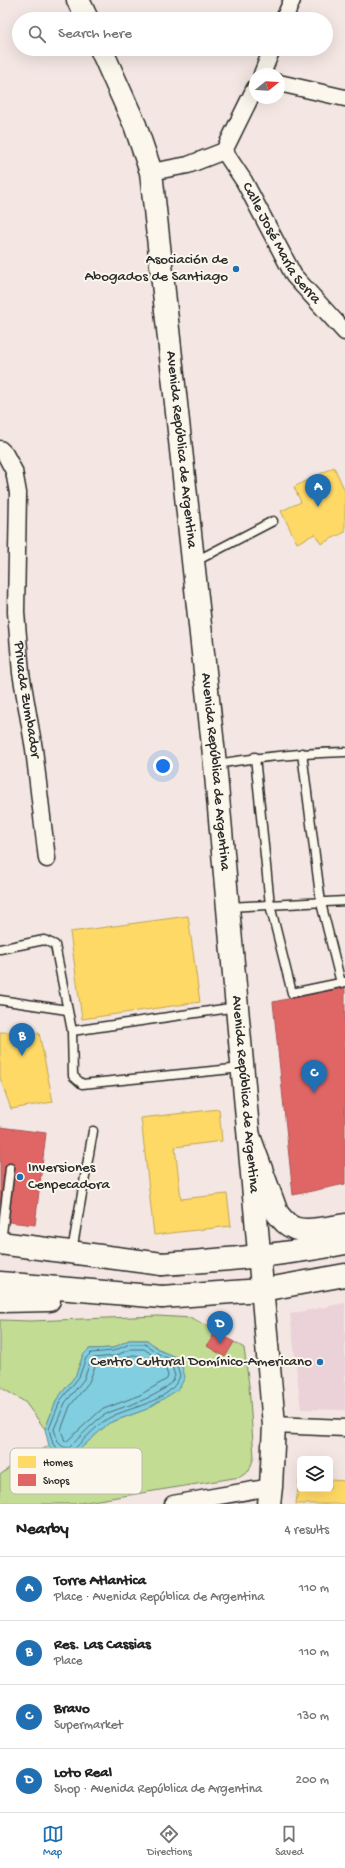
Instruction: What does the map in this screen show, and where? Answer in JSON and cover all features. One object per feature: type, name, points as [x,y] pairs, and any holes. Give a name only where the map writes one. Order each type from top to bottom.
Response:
[{"type":"main road","points":[[78,0],[84,12]]},
{"type":"main road","name":"Avenida República de Argentina","points":[[104,56],[135,125],[151,172],[215,764],[238,1007],[258,1256],[274,1425],[270,1496]]},
{"type":"main road","points":[[249,1136],[277,1213],[284,1222],[294,1228],[303,1229],[345,1225]]},
{"type":"main road","points":[[0,1248],[94,1266],[162,1264],[258,1256],[345,1243]]},
{"type":"main road","points":[[0,1248],[162,1264]]},
{"type":"main road","points":[[0,1301],[162,1298],[262,1290],[345,1275]]},
{"type":"main road","points":[[0,1283],[162,1298]]},
{"type":"street","points":[[287,12],[292,0]]},
{"type":"street","points":[[264,68],[269,56]]},
{"type":"street","points":[[285,84],[345,98]]},
{"type":"street","points":[[151,172],[188,165],[224,151],[249,100]]},
{"type":"street","name":"Calle José María Serra","points":[[224,151],[244,182],[294,276],[345,332]]},
{"type":"street","name":"Privada Zumbador","points":[[0,449],[6,454],[14,471],[18,493],[16,612],[21,673],[34,749],[47,859]]},
{"type":"street","points":[[274,1425],[345,1428]]},
{"type":"street","points":[[173,1504],[270,1496]]},
{"type":"lane","points":[[193,563],[273,522]]},
{"type":"lane","points":[[215,764],[302,753],[345,752]]},
{"type":"lane","points":[[254,758],[270,905],[292,993],[343,983],[321,902],[302,753]]},
{"type":"lane","points":[[228,907],[345,901]]},
{"type":"lane","points":[[0,949],[44,940],[54,945],[72,1031],[73,1076],[82,1084],[242,1068]]},
{"type":"lane","points":[[0,1000],[67,1010]]},
{"type":"lane","points":[[72,1031],[238,1007]]},
{"type":"lane","points":[[72,1254],[93,1130]]},
{"type":"lane","points":[[0,1248],[10,1168]]},
{"type":"shaded area","name":"Centro Cultural Domínico-Americano","points":[[345,1303],[345,1410],[301,1409],[290,1314]]},
{"type":"green space","points":[[158,1316],[192,1318],[216,1331],[207,1346],[225,1356],[234,1342],[244,1348],[249,1385],[254,1457],[249,1471],[240,1477],[142,1493],[142,1448],[81,1448],[109,1423],[147,1409],[179,1359],[161,1351],[147,1340],[129,1340],[113,1348],[89,1349],[83,1355],[76,1375],[57,1399],[45,1429],[25,1402],[0,1387],[0,1320],[31,1321]]},
{"type":"green space","points":[[10,1467],[10,1494],[135,1494],[74,1504],[0,1504],[0,1475]]},
{"type":"water","points":[[129,1340],[147,1340],[161,1351],[180,1359],[185,1377],[179,1389],[147,1409],[109,1423],[81,1448],[51,1448],[49,1446],[45,1429],[57,1399],[76,1375],[83,1355],[89,1349],[113,1348]]},
{"type":"building: Homes","points":[[334,467],[345,491],[345,532],[321,544],[315,534],[297,543],[281,511],[301,502],[294,487]]},
{"type":"building: Homes","points":[[188,916],[200,1002],[82,1019],[70,932]]},
{"type":"building: Homes","points":[[0,1032],[39,1033],[53,1102],[11,1109],[0,1078]]},
{"type":"building: Homes","points":[[219,1109],[222,1141],[175,1147],[181,1199],[227,1194],[231,1226],[154,1235],[141,1118]]},
{"type":"building: Homes","points":[[333,1480],[345,1481],[345,1504],[296,1504],[298,1492],[333,1492]]},
{"type":"building: Shops","points":[[345,987],[345,1184],[293,1195],[273,1002]]},
{"type":"building: Shops","name":"Inversiones Cenpecadora","points":[[0,1127],[46,1133],[35,1225],[0,1221]]},
{"type":"building: Shops","points":[[216,1331],[234,1342],[225,1357],[207,1346]]},
{"type":"place","name":"Asociación de Abogados de Santiago","points":[[236,269]]},
{"type":"place","name":"Torre Atlantica","points":[[318,507]]},
{"type":"place","name":"Res. Las Cassias","points":[[22,1056]]},
{"type":"place","name":"Bravo","points":[[314,1093]]},
{"type":"place","name":"Inversiones Cenpecadora","points":[[20,1177]]},
{"type":"place","name":"Loto Real","points":[[220,1344]]},
{"type":"place","name":"Centro Cultural Domínico-Americano","points":[[320,1362]]}]
